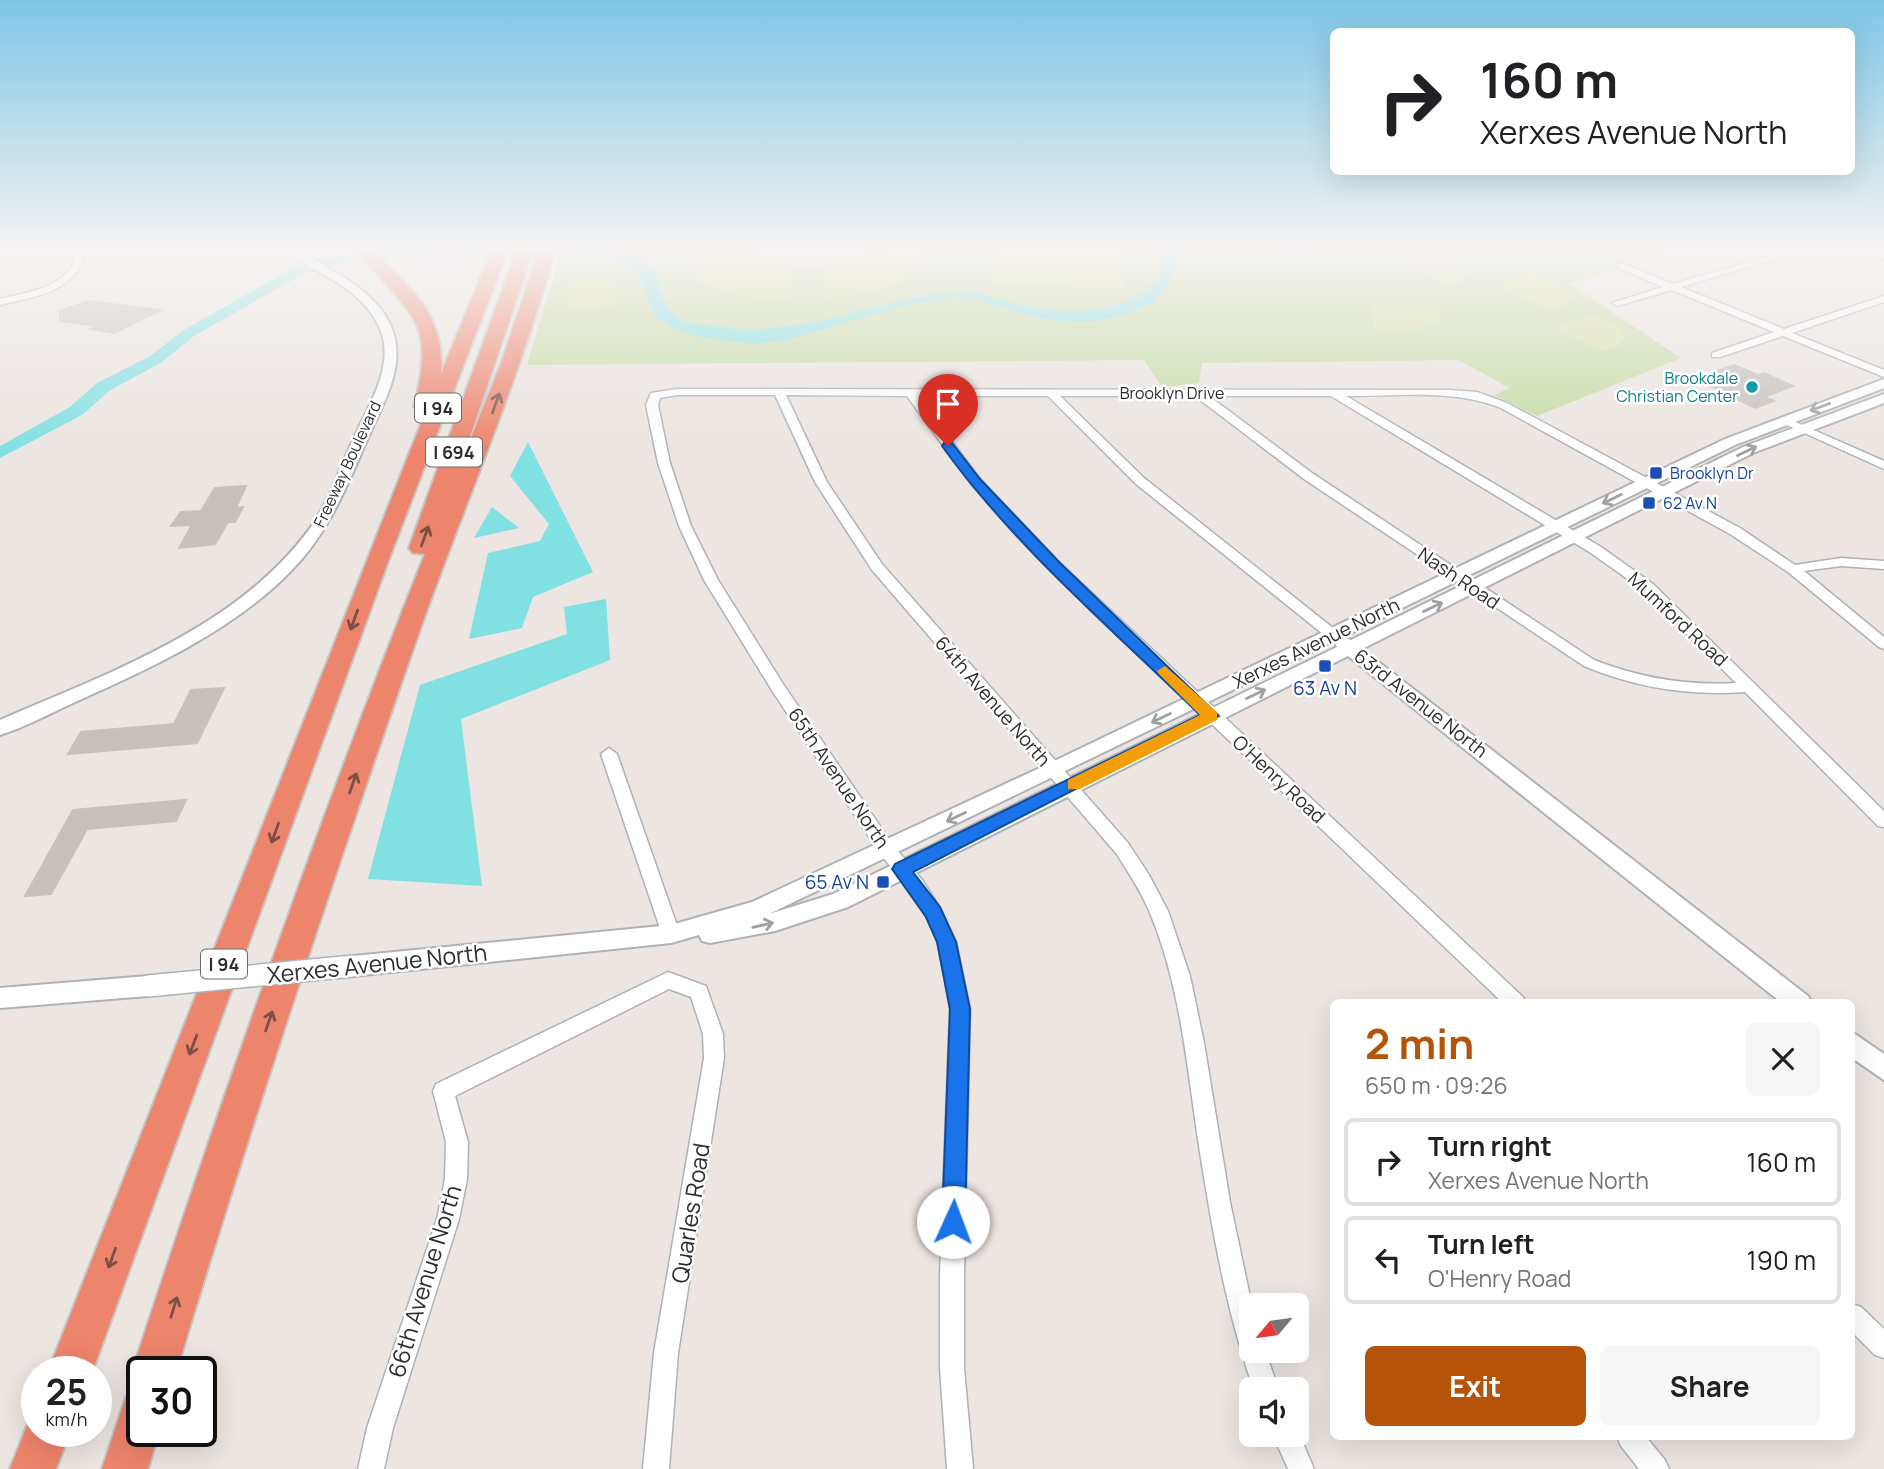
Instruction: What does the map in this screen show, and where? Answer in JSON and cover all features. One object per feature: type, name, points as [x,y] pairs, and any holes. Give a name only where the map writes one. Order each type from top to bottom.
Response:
[{"type":"highway","points":[[378,556],[427,398],[434,344],[423,316]]},
{"type":"highway","name":"I 94","points":[[76,1356],[378,556],[473,316]]},
{"type":"highway","name":"I 694","points":[[400,649],[402,599],[502,316]]},
{"type":"highway","name":"I 94","points":[[159,1356],[225,1146],[400,649],[499,396],[526,316]]},
{"type":"highway","points":[[33,1469],[41,1447]]},
{"type":"highway","points":[[125,1469],[132,1447]]},
{"type":"street","name":"Freeway Boulevard","points":[[0,728],[122,673],[210,625],[272,580],[314,534],[386,383],[391,354],[386,326],[380,316]]},
{"type":"street","points":[[1741,316],[1884,374]]},
{"type":"street","points":[[1716,355],[1833,316]]},
{"type":"street","name":"Xerxes Avenue North","points":[[0,998],[148,986],[671,934],[713,934],[775,922],[840,901],[1211,716],[1455,575],[1784,420],[1884,383]]},
{"type":"street","name":"Brooklyn Drive","points":[[655,395],[677,392],[910,392],[1477,396],[1503,405],[1735,531],[1793,569],[1884,644]]},
{"type":"street","name":"O'Henry Road","points":[[910,392],[976,482],[1011,520],[1211,716],[1512,999]]},
{"type":"street","name":"64th Avenue North","points":[[779,393],[821,482],[877,567],[1141,875],[1164,919],[1176,954],[1190,1014],[1226,1244],[1239,1304]]},
{"type":"street","name":"63rd Avenue North","points":[[1051,393],[1140,481],[1795,999]]},
{"type":"street","name":"Nash Road","points":[[1198,393],[1299,469],[1567,650],[1614,674],[1640,682],[1694,691],[1750,687]]},
{"type":"street","name":"Mumford Road","points":[[1333,393],[1573,537],[1648,587],[1884,821]]},
{"type":"street","name":"65th Avenue North","points":[[655,395],[652,405],[664,463],[685,526],[702,562],[748,642],[887,850],[934,913],[947,942],[960,1009],[952,1288],[953,1368],[960,1469]]},
{"type":"street","name":"Xerxes Avenue North","points":[[671,934],[758,909],[1196,701],[1474,587],[1748,450],[1884,398]]},
{"type":"street","points":[[1784,420],[1884,466]]},
{"type":"street","points":[[1793,569],[1841,562],[1884,565]]},
{"type":"street","points":[[610,754],[671,934]]},
{"type":"street","name":"66th Avenue North","points":[[371,1469],[380,1428],[447,1219],[456,1179],[457,1142],[443,1091],[668,980]]},
{"type":"street","name":"Quarles Road","points":[[656,1469],[666,1353],[714,1058],[711,1023],[699,992],[668,980]]},
{"type":"street","points":[[1855,1045],[1884,1069]]},
{"type":"street","points":[[1855,1319],[1884,1346]]},
{"type":"street","points":[[1632,1440],[1656,1469]]},
{"type":"street","points":[[1291,1447],[1301,1469]]},
{"type":"green space","points":[[542,316],[1617,316],[1681,358],[1537,416],[1494,395],[1510,388],[1458,360],[1202,363],[1199,383],[1162,387],[1144,360],[527,365]]},
{"type":"green space","points":[[1373,316],[1442,316],[1425,330],[1374,332]]},
{"type":"green space","points":[[1598,316],[1621,329],[1625,338],[1619,346],[1601,351],[1554,327]]},
{"type":"water","points":[[655,316],[675,316],[689,323],[741,329],[772,328],[833,318],[872,316],[790,339],[754,344],[699,337],[675,329]]},
{"type":"water","points":[[1029,316],[1122,316],[1090,322]]},
{"type":"water","points":[[528,442],[593,572],[533,597],[522,628],[469,639],[488,553],[540,541],[549,524],[510,476]]},
{"type":"water","points":[[492,507],[519,528],[474,538]]},
{"type":"water","points":[[606,599],[610,660],[461,719],[482,886],[368,879],[420,685],[567,634],[564,607]]},
{"type":"building","points":[[60,316],[150,316],[114,333],[91,329],[97,326],[60,321]]},
{"type":"building","name":"Brookdale Christian Center","points":[[1734,365],[1758,375],[1764,373],[1793,386],[1764,397],[1774,401],[1755,408],[1702,382],[1719,376],[1711,373]]},
{"type":"building","points":[[246,486],[236,508],[243,507],[235,522],[228,522],[215,544],[179,548],[192,525],[171,526],[181,512],[201,511],[215,488]]},
{"type":"building","points":[[224,688],[197,743],[68,754],[81,732],[174,724],[191,690]]},
{"type":"building","points":[[186,800],[176,821],[87,829],[51,894],[25,896],[73,810]]},
{"type":"waterway","points":[[0,453],[76,411],[103,387],[156,359],[189,333],[220,316]]},
{"type":"slow traffic","points":[[1074,784],[1211,716],[1165,671]]},
{"type":"place","name":"Brookdale Christian Center","points":[[1752,387]]},
{"type":"place","name":"Brooklyn Dr","points":[[1656,473]]},
{"type":"place","name":"62 Av N","points":[[1649,503]]},
{"type":"place","name":"63 Av N","points":[[1325,666]]},
{"type":"place","name":"65 Av N","points":[[883,882]]},
{"type":"route","points":[[948,446],[976,482],[1054,565],[1211,716],[901,869],[917,886],[934,913],[947,942],[955,975],[960,1009],[953,1222]]}]
